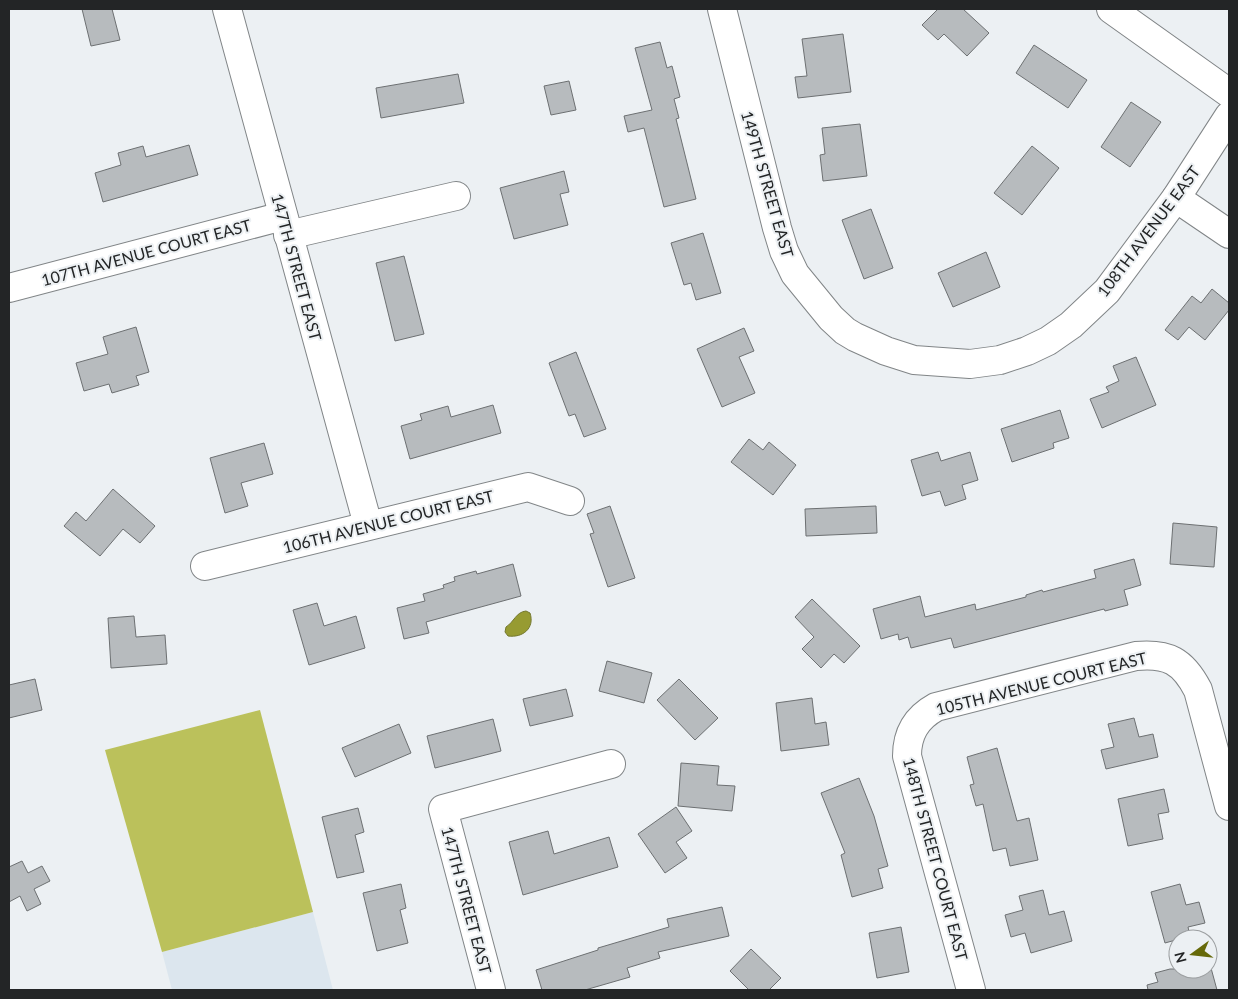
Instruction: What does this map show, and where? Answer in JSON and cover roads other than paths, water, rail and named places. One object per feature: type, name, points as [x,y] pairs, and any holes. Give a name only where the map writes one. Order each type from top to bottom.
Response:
[{"type":"street","name":"147TH STREET EAST","points":[[227,9],[368,525]]},
{"type":"street","name":"149TH STREET EAST","points":[[722,9],[784,251],[795,274],[831,318],[845,331],[855,337]]},
{"type":"street","points":[[1111,9],[1229,93]]},
{"type":"street","name":"108TH AVENUE EAST","points":[[855,337],[886,351],[914,360],[970,364],[1000,360],[1027,351],[1048,341],[1071,325],[1107,292],[1176,198],[1229,116]]},
{"type":"street","name":"107TH AVENUE COURT EAST","points":[[9,288],[286,226],[456,196]]},
{"type":"street","points":[[1176,198],[1229,234]]},
{"type":"street","name":"106TH AVENUE COURT EAST","points":[[205,566],[528,487],[570,501]]},
{"type":"street","name":"105TH AVENUE COURT EAST","points":[[913,727],[926,712],[936,707],[1126,658],[1154,654],[1174,661],[1190,675],[1198,690],[1229,806]]},
{"type":"street","name":"148TH STREET COURT EAST","points":[[913,727],[908,738],[907,756],[971,990]]},
{"type":"street","name":"147TH STREET EAST","points":[[491,990],[443,809],[611,764]]}]
